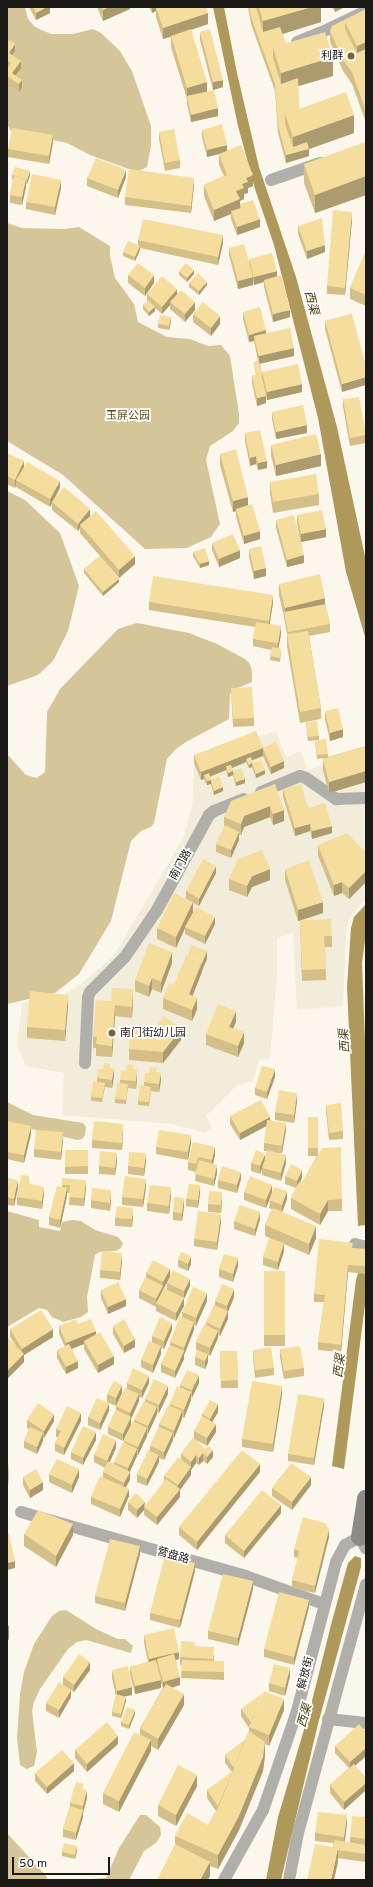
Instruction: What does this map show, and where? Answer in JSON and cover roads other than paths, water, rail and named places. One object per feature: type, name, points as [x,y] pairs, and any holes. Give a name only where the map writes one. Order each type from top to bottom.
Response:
[{"type":"street","points":[[297,42],[330,29],[366,11]]},
{"type":"street","points":[[271,180],[328,160]]},
{"type":"street","name":"南门路","points":[[85,1063],[88,997],[90,992],[125,957],[157,910],[209,815],[214,811],[300,776],[306,778],[333,798],[340,800],[366,798]]},
{"type":"street","name":"解放街","points":[[224,1880],[263,1810],[297,1711],[336,1562],[345,1545],[364,1543],[366,1498]]},
{"type":"street","name":"营盘路","points":[[21,1512],[245,1576],[324,1604]]},
{"type":"street","points":[[289,1880],[298,1833],[366,1584]]},
{"type":"street","points":[[328,1719],[366,1723]]},
{"type":"place","name":"利群","points":[[351,56]]},
{"type":"place","name":"南门街幼儿园","points":[[112,1033]]},
{"type":"water label","name":"西渠","points":[[310,303]]},
{"type":"water label","name":"西渠","points":[[346,1041]]},
{"type":"water label","name":"西渠","points":[[341,1366]]},
{"type":"water label","name":"西渠","points":[[306,1716]]},
{"type":"park label","name":"玉屏公园","points":[[128,416]]}]
